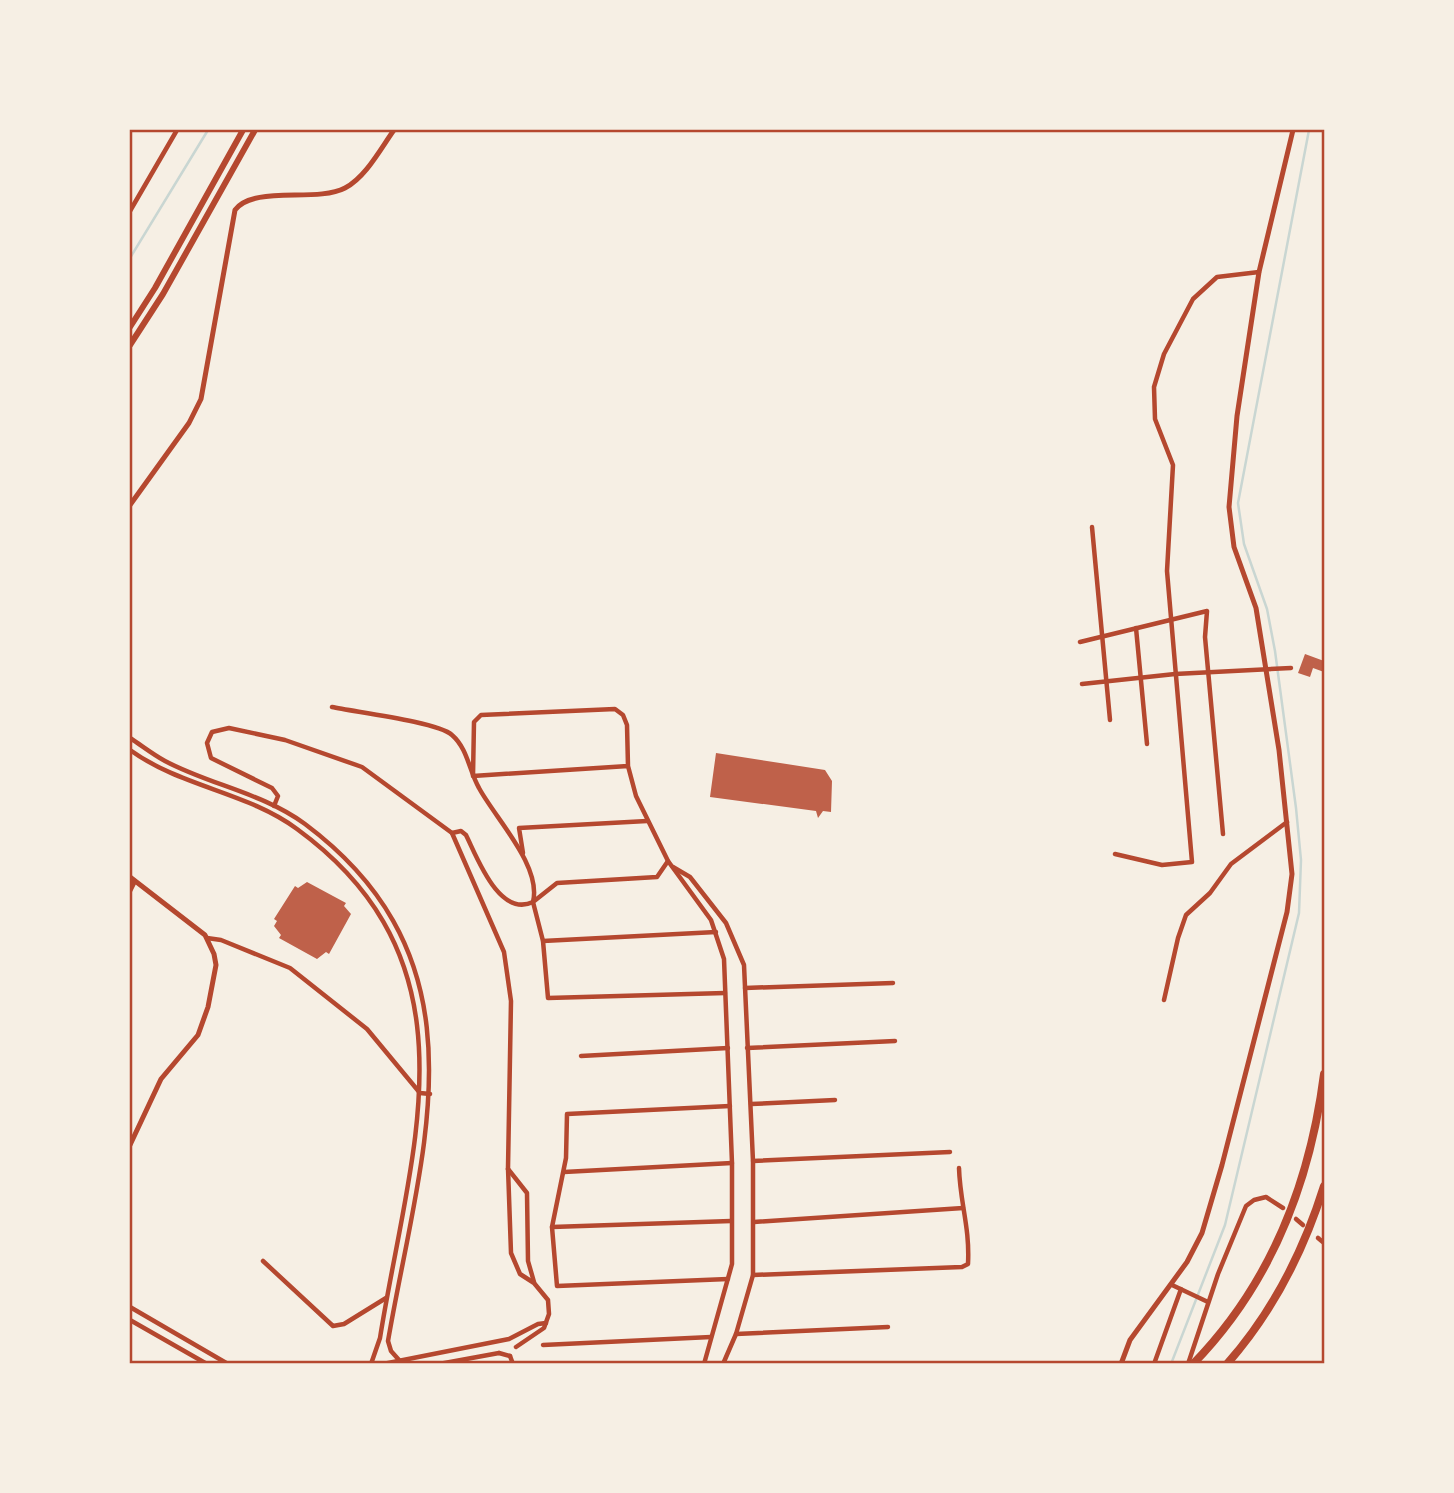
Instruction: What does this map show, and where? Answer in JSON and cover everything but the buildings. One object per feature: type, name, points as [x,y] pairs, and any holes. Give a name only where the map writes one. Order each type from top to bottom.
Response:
[{"type":"highway","points":[[1192,1363],[1236,1313],[1261,1276],[1283,1230],[1307,1166],[1325,1074]]},
{"type":"highway","points":[[1227,1363],[1254,1328],[1287,1276],[1325,1186]]},
{"type":"main road","points":[[130,327],[155,288],[243,130]]},
{"type":"main road","points":[[130,345],[163,294],[255,130]]},
{"type":"street","points":[[130,211],[177,130]]},
{"type":"street","points":[[130,505],[189,423],[201,399],[235,210],[250,199],[327,194],[347,187],[394,130]]},
{"type":"street","points":[[1121,1363],[1130,1340],[1172,1284],[1202,1233],[1285,923],[1292,874],[1268,667],[1256,608],[1234,547],[1229,507],[1237,416],[1259,272],[1293,130]]},
{"type":"street","points":[[1115,853],[1162,865],[1192,862],[1166,562],[1173,470],[1155,419],[1156,379],[1180,319],[1206,286],[1222,275],[1259,272]]},
{"type":"street","points":[[1092,527],[1110,720]]},
{"type":"street","points":[[1080,642],[1207,611],[1208,672],[1223,834]]},
{"type":"street","points":[[1136,628],[1147,744]]},
{"type":"street","points":[[1082,684],[1175,674],[1291,667]]},
{"type":"street","points":[[332,708],[429,726],[452,734],[468,758],[473,776],[524,860]]},
{"type":"street","points":[[473,776],[474,722],[481,715],[615,709],[623,715],[628,725],[628,766],[647,821],[668,861],[716,932],[724,960],[732,1163],[732,1264],[704,1363]]},
{"type":"street","points":[[274,806],[278,796],[272,788],[211,758],[207,743],[212,733],[229,728],[285,740],[362,767],[452,833],[504,952],[511,1001],[508,1168],[513,1264],[520,1275],[534,1283],[548,1300],[550,1314],[539,1334],[516,1347],[510,1356]]},
{"type":"street","points":[[130,738],[166,762],[274,806],[304,824],[354,867],[385,906],[397,929],[425,1005],[432,1056],[430,1094],[388,1341],[399,1362]]},
{"type":"street","points":[[130,750],[166,772],[276,816],[313,842],[352,880],[383,922],[407,976],[421,1042],[420,1093],[379,1346],[371,1363]]},
{"type":"street","points":[[473,776],[628,766]]},
{"type":"street","points":[[647,821],[519,828],[524,860],[535,892],[533,902],[543,941],[548,998],[557,1000],[725,993]]},
{"type":"street","points":[[1164,1000],[1178,938],[1190,910],[1210,894],[1231,864],[1287,821]]},
{"type":"street","points":[[452,833],[461,831],[466,835],[493,888],[513,903],[526,905],[557,883],[657,877],[668,861]]},
{"type":"street","points":[[672,867],[690,877],[726,923],[740,951],[745,988],[753,1161],[753,1275],[736,1334],[723,1363]]},
{"type":"street","points":[[130,891],[132,879],[207,938],[232,943],[290,968],[358,1020],[420,1093],[430,1094]]},
{"type":"street","points":[[543,941],[716,932]]},
{"type":"street","points":[[130,1145],[161,1079],[198,1035],[214,980],[214,954],[207,938]]},
{"type":"street","points":[[745,988],[893,983]]},
{"type":"street","points":[[747,1048],[895,1041]]},
{"type":"street","points":[[581,1056],[728,1048]]},
{"type":"street","points":[[751,1104],[835,1100]]},
{"type":"street","points":[[728,1279],[557,1286],[552,1227],[564,1172],[567,1114],[730,1106]]},
{"type":"street","points":[[753,1161],[950,1152]]},
{"type":"street","points":[[564,1172],[732,1163]]},
{"type":"street","points":[[508,1168],[527,1193],[528,1261],[534,1283]]},
{"type":"street","points":[[753,1275],[962,1268],[968,1264],[967,1213],[962,1208],[959,1168]]},
{"type":"street","points":[[1192,1363],[1206,1301],[1246,1206],[1254,1199],[1266,1197],[1283,1208]]},
{"type":"street","points":[[754,1222],[962,1208]]},
{"type":"street","points":[[1296,1219],[1304,1225]]},
{"type":"street","points":[[552,1227],[731,1221]]},
{"type":"street","points":[[1318,1238],[1325,1243]]},
{"type":"street","points":[[263,1261],[333,1326],[344,1324],[387,1298]]},
{"type":"street","points":[[1172,1284],[1206,1301]]},
{"type":"street","points":[[1154,1363],[1182,1289]]},
{"type":"street","points":[[130,1307],[228,1363]]},
{"type":"street","points":[[130,1320],[207,1363]]},
{"type":"street","points":[[383,1363],[509,1339],[538,1324],[546,1323]]},
{"type":"street","points":[[736,1334],[888,1327]]},
{"type":"street","points":[[543,1345],[711,1336]]},
{"type":"street","points":[[509,1339],[516,1347]]},
{"type":"street","points":[[499,1353],[500,1341]]},
{"type":"street","points":[[439,1363],[499,1353],[510,1356]]},
{"type":"street","points":[[510,1356],[513,1363]]},
{"type":"waterway","points":[[130,258],[208,130]]},
{"type":"waterway","points":[[1171,1364],[1225,1225],[1299,913],[1301,860],[1275,651],[1267,609],[1244,544],[1238,503],[1309,130]]}]
